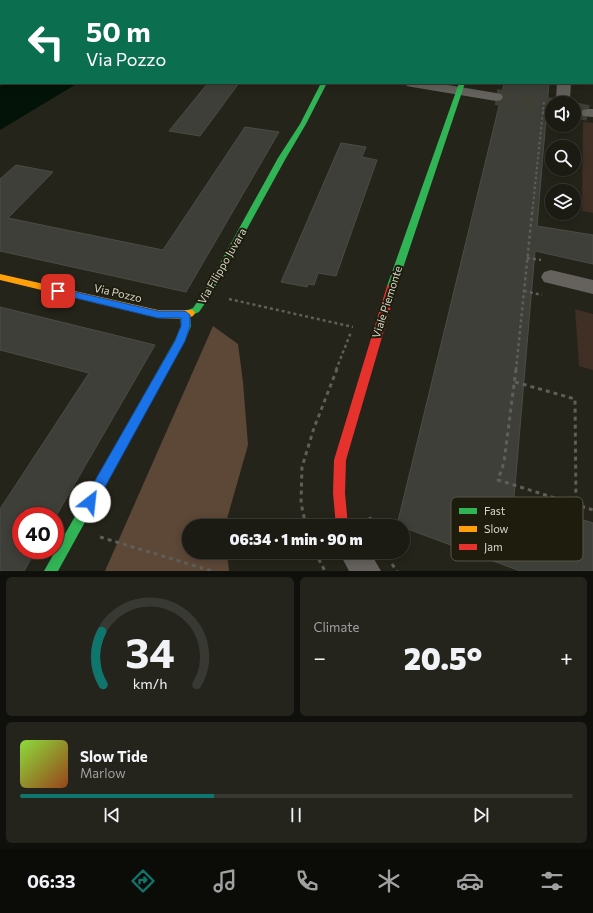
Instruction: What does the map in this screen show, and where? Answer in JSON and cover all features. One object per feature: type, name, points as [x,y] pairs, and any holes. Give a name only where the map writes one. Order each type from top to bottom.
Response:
[{"type":"street","name":"Via Filippo Juvara","points":[[185,315],[196,310],[207,294],[282,158],[303,124],[323,84]]},
{"type":"street","points":[[424,84],[461,87],[496,97]]},
{"type":"street","points":[[563,96],[564,84]]},
{"type":"street","name":"Viale Piemonte","points":[[341,519],[338,505],[340,460],[382,314],[461,87]]},
{"type":"street","name":"Via Pozzo","points":[[0,277],[158,314],[185,315]]},
{"type":"street","points":[[551,277],[593,286]]},
{"type":"street","points":[[51,571],[180,341],[186,326],[185,315]]},
{"type":"street","points":[[358,559],[366,571]]},
{"type":"path","points":[[544,95],[515,382],[504,462],[498,480],[551,497]]},
{"type":"path","points":[[207,294],[353,327]]},
{"type":"path","points":[[515,382],[575,399],[576,497]]},
{"type":"path","points":[[583,507],[593,510]]},
{"type":"path","points":[[368,513],[370,519]]},
{"type":"path","points":[[75,529],[212,571]]},
{"type":"path","points":[[319,559],[325,571]]},
{"type":"shaded area","points":[[4,84],[76,84],[0,130],[0,86]]},
{"type":"shaded area","points":[[583,122],[593,123],[593,213],[582,211]]},
{"type":"shaded area","points":[[575,309],[593,314],[593,370],[579,366]]},
{"type":"shaded area","points":[[213,326],[238,344],[243,382],[248,445],[227,519],[182,519],[182,559],[228,559],[229,571],[105,571]]},
{"type":"building","points":[[207,84],[238,84],[200,136],[169,131]]},
{"type":"building","points":[[504,84],[549,84],[548,96],[545,96],[545,131],[537,226],[593,235],[593,264],[535,251],[514,497],[451,497],[451,545],[410,530],[410,519],[398,519],[500,102],[504,98],[502,93]]},
{"type":"building","points":[[245,127],[279,132],[186,292],[0,251],[0,179],[16,165],[53,172],[8,218],[163,250]]},
{"type":"building","points":[[341,143],[366,147],[362,157],[377,160],[336,276],[318,273],[314,285],[308,284],[307,287],[281,282]]},
{"type":"building","points":[[0,307],[155,345],[61,507],[12,507],[12,559],[31,559],[24,571],[0,571],[0,509],[89,373],[0,350]]},
{"type":"building","points":[[583,520],[593,523],[593,571],[520,571],[493,561],[583,561]]},
{"type":"tunnel","points":[[496,97],[545,105]]},
{"type":"tunnel","points":[[581,112],[588,113]]},
{"type":"traffic: fast","points":[[190,313],[196,310],[207,294],[282,158],[303,124],[323,84]]},
{"type":"traffic: fast","points":[[392,286],[462,84]]},
{"type":"traffic: fast","points":[[51,571],[180,341],[186,326],[185,315]]},
{"type":"traffic: slow","points":[[0,277],[158,314],[185,315],[190,313]]},
{"type":"traffic: jam","points":[[341,519],[339,493],[340,460],[392,286]]},
{"type":"route","points":[[58,291],[158,314],[185,315],[186,326],[180,341],[90,502]]}]
